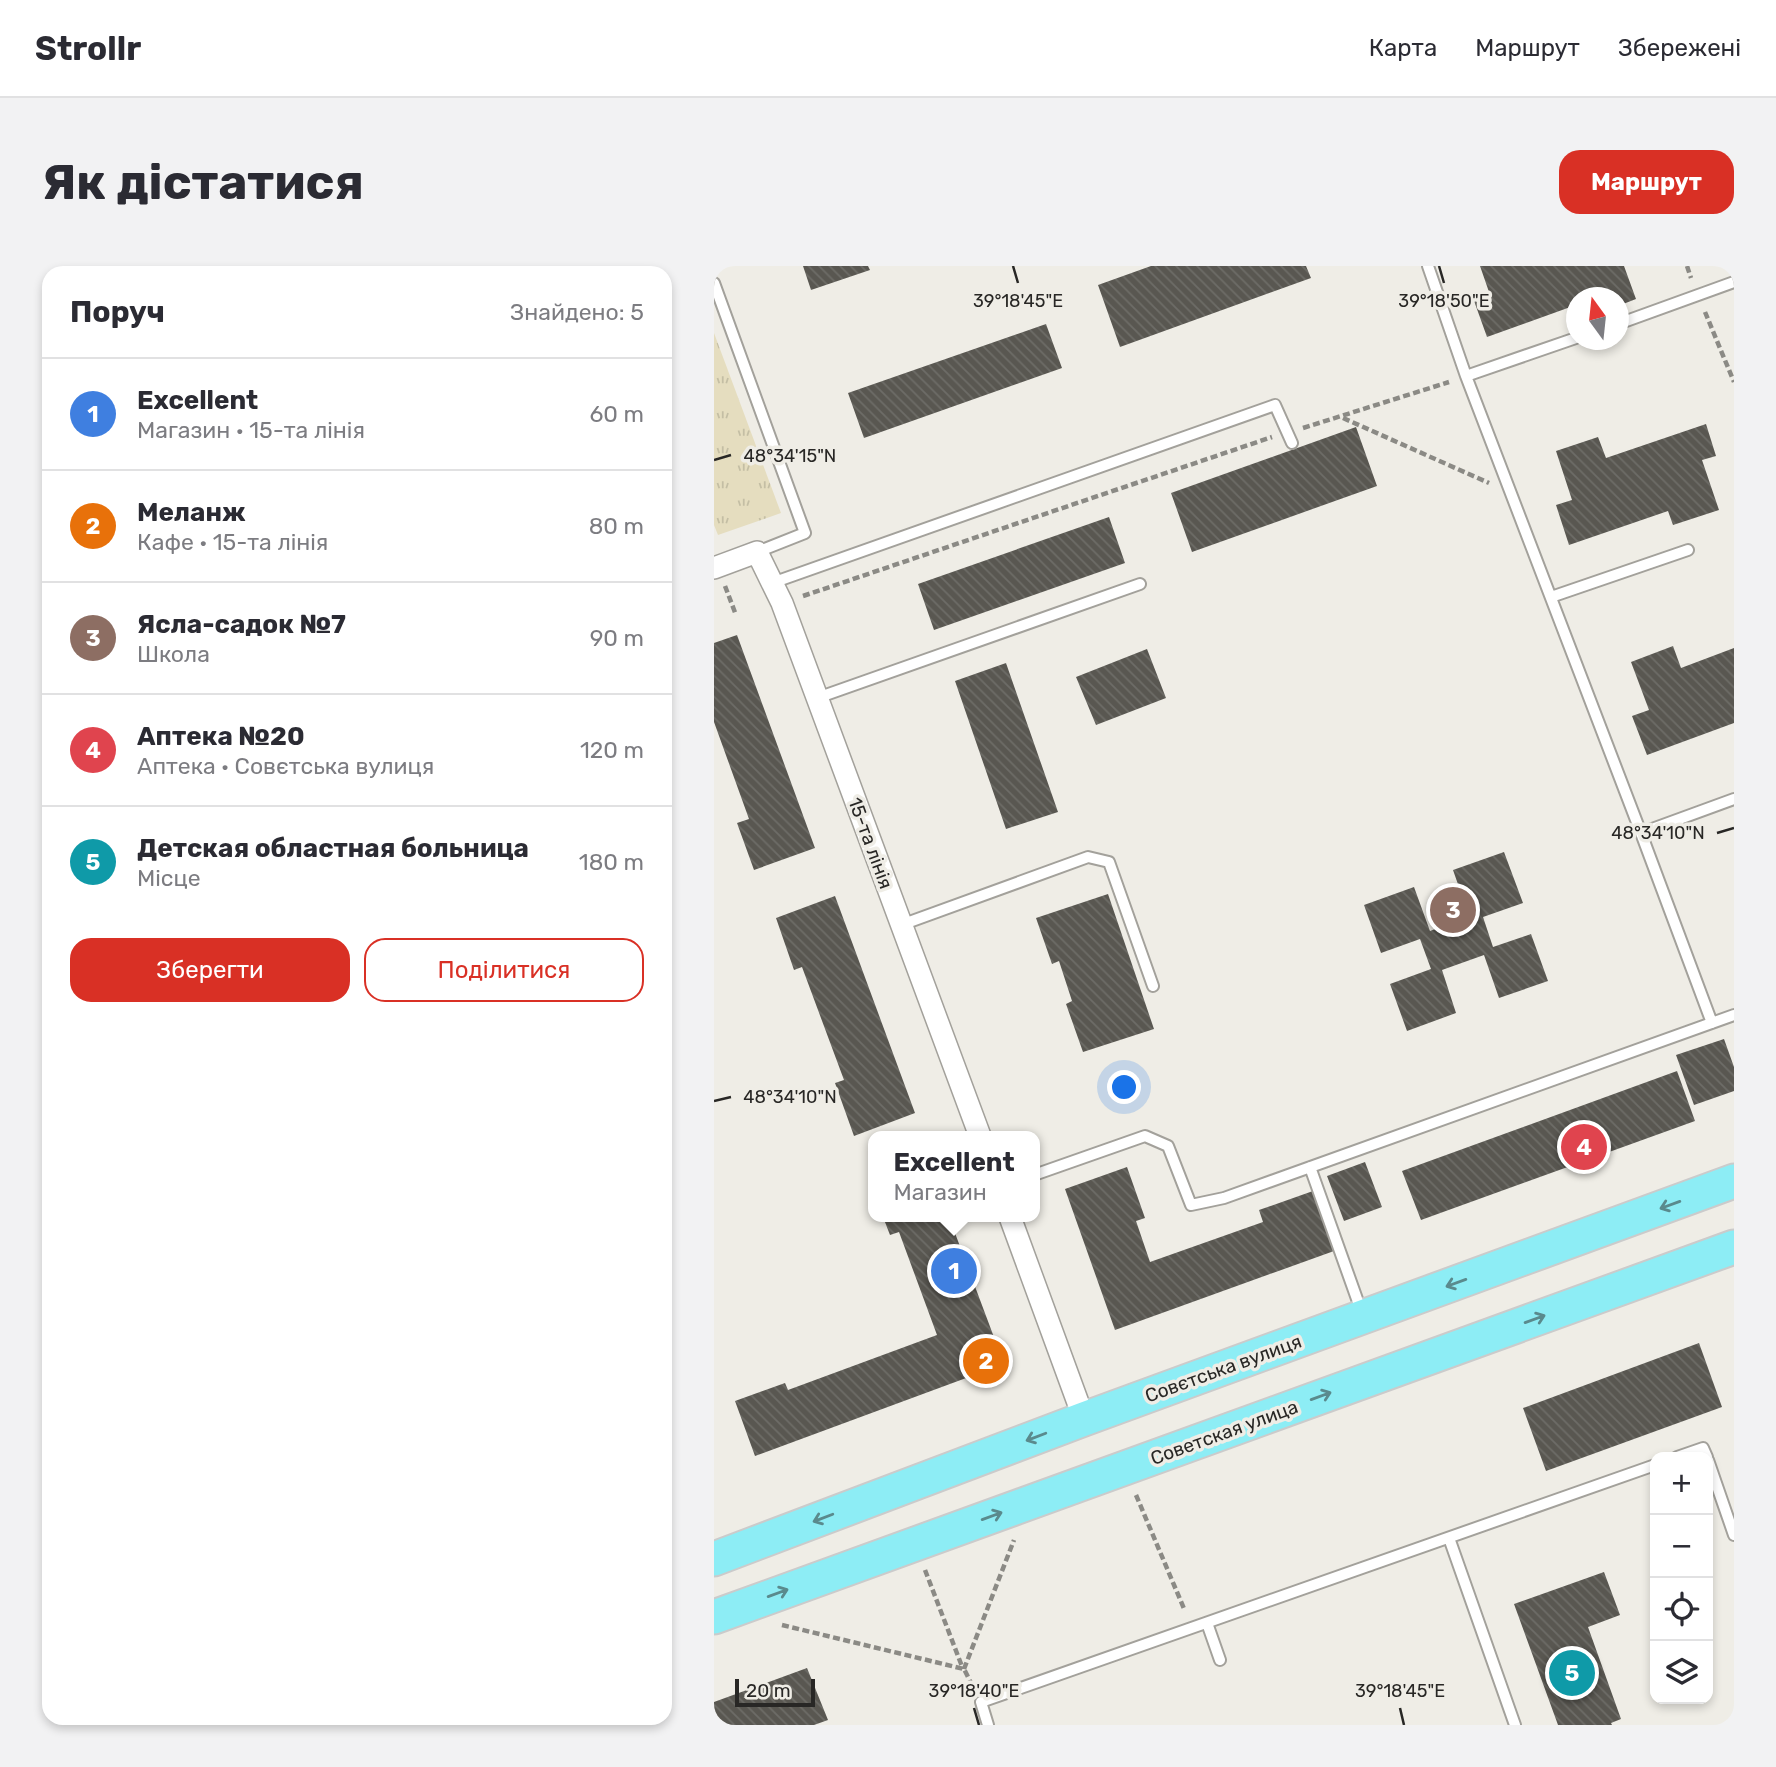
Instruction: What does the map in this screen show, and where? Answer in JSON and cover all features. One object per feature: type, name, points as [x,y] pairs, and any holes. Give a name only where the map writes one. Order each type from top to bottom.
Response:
[{"type":"main road","name":"Совєтська вулиця","points":[[714,1559],[1084,1419],[1734,1181]]},
{"type":"main road","name":"Советская улица","points":[[714,1617],[1734,1247]]},
{"type":"street","points":[[714,568],[757,552]]},
{"type":"street","name":"15-та лінія","points":[[757,552],[782,603],[978,1131]]},
{"type":"street","points":[[1012,1222],[1084,1419]]},
{"type":"lane","points":[[1428,266],[1466,376],[1712,1023]]},
{"type":"lane","points":[[1629,320],[1734,282]]},
{"type":"lane","points":[[714,283],[805,533],[757,552]]},
{"type":"lane","points":[[1466,376],[1566,342]]},
{"type":"lane","points":[[772,583],[1275,405],[1290,437]]},
{"type":"lane","points":[[1551,597],[1688,550]]},
{"type":"lane","points":[[817,698],[1140,584]]},
{"type":"lane","points":[[1641,833],[1734,799]]},
{"type":"lane","points":[[901,925],[1088,857],[1109,862],[1153,986]]},
{"type":"lane","points":[[1040,1173],[1145,1136],[1168,1146],[1191,1205],[1224,1198],[1734,1015]]},
{"type":"lane","points":[[1310,1167],[1363,1317]]},
{"type":"lane","points":[[988,1725],[981,1702],[1650,1467]]},
{"type":"lane","points":[[1713,1476],[1734,1535]]},
{"type":"lane","points":[[1449,1538],[1515,1725]]},
{"type":"lane","points":[[1207,1623],[1220,1660]]},
{"type":"path","points":[[1687,266],[1734,382]]},
{"type":"path","points":[[782,603],[1290,437],[1466,376]]},
{"type":"path","points":[[1342,417],[1511,493]]},
{"type":"path","points":[[1136,1495],[1192,1628]]},
{"type":"path","points":[[964,1670],[1015,1536]]},
{"type":"path","points":[[925,1570],[964,1670],[981,1702]]},
{"type":"path","points":[[782,1625],[964,1670]]},
{"type":"green space","points":[[714,333],[781,513],[718,535],[714,525]]},
{"type":"building","points":[[803,266],[868,266],[870,270],[811,290]]},
{"type":"building","points":[[1151,266],[1306,266],[1311,278],[1120,347],[1098,285]]},
{"type":"building","points":[[1480,266],[1624,266],[1636,299],[1629,302],[1629,287],[1566,287],[1566,309],[1487,337],[1473,298],[1489,292]]},
{"type":"building","points":[[1046,324],[1062,368],[864,438],[848,393]]},
{"type":"building","points":[[1706,424],[1716,456],[1702,460],[1719,510],[1673,525],[1668,511],[1569,545],[1556,505],[1572,500],[1556,451],[1598,437],[1606,458]]},
{"type":"building","points":[[1356,427],[1377,486],[1192,552],[1171,493]]},
{"type":"building","points":[[1109,517],[1125,563],[934,630],[918,584]]},
{"type":"building","points":[[737,635],[815,848],[754,870],[737,823],[749,819],[714,722],[714,643]]},
{"type":"building","points":[[1673,646],[1681,668],[1734,648],[1734,723],[1647,755],[1632,716],[1649,710],[1631,662]]},
{"type":"building","points":[[1147,649],[1166,698],[1096,725],[1076,677]]},
{"type":"building","points":[[1006,663],[1058,812],[1006,829],[955,681]]},
{"type":"building","points":[[1504,852],[1523,903],[1483,917],[1493,947],[1531,934],[1548,981],[1499,998],[1484,955],[1442,970],[1456,1013],[1407,1031],[1390,984],[1431,969],[1420,939],[1381,953],[1364,905],[1414,887],[1430,931],[1469,916],[1453,870]]},
{"type":"building","points":[[1108,894],[1154,1029],[1083,1052],[1066,1004],[1072,1001],[1059,961],[1052,964],[1036,918]]},
{"type":"building","points":[[835,896],[915,1113],[854,1136],[835,1083],[844,1080],[802,967],[794,970],[776,918]]},
{"type":"building","points":[[1724,1039],[1734,1067],[1734,1091],[1694,1105],[1676,1055]]},
{"type":"building","points":[[1677,1071],[1695,1121],[1421,1220],[1402,1171]]},
{"type":"building","points":[[1365,1162],[1382,1207],[1344,1221],[1327,1176]]},
{"type":"building","points":[[1127,1167],[1145,1218],[1136,1221],[1150,1262],[1263,1222],[1259,1210],[1313,1191],[1334,1251],[1115,1330],[1065,1189]]},
{"type":"building","points":[[885,1222],[951,1222],[1004,1364],[755,1456],[735,1401],[785,1383],[788,1390],[937,1335],[899,1232],[890,1235]]},
{"type":"building","points":[[1699,1343],[1722,1407],[1546,1471],[1523,1408]]},
{"type":"building","points":[[1604,1572],[1620,1615],[1588,1627],[1621,1719],[1611,1723],[1612,1725],[1558,1725],[1514,1604]]},
{"type":"building","points":[[807,1668],[828,1720],[814,1725],[720,1725],[714,1702]]},
{"type":"place","name":"Ясла-садок №7","points":[[1453,910]]},
{"type":"place","name":"Аптека №20","points":[[1584,1147]]},
{"type":"place","name":"Excellent","points":[[954,1271]]},
{"type":"place","name":"Меланж","points":[[986,1361]]},
{"type":"place","name":"Детская областная больница","points":[[1572,1673]]}]
